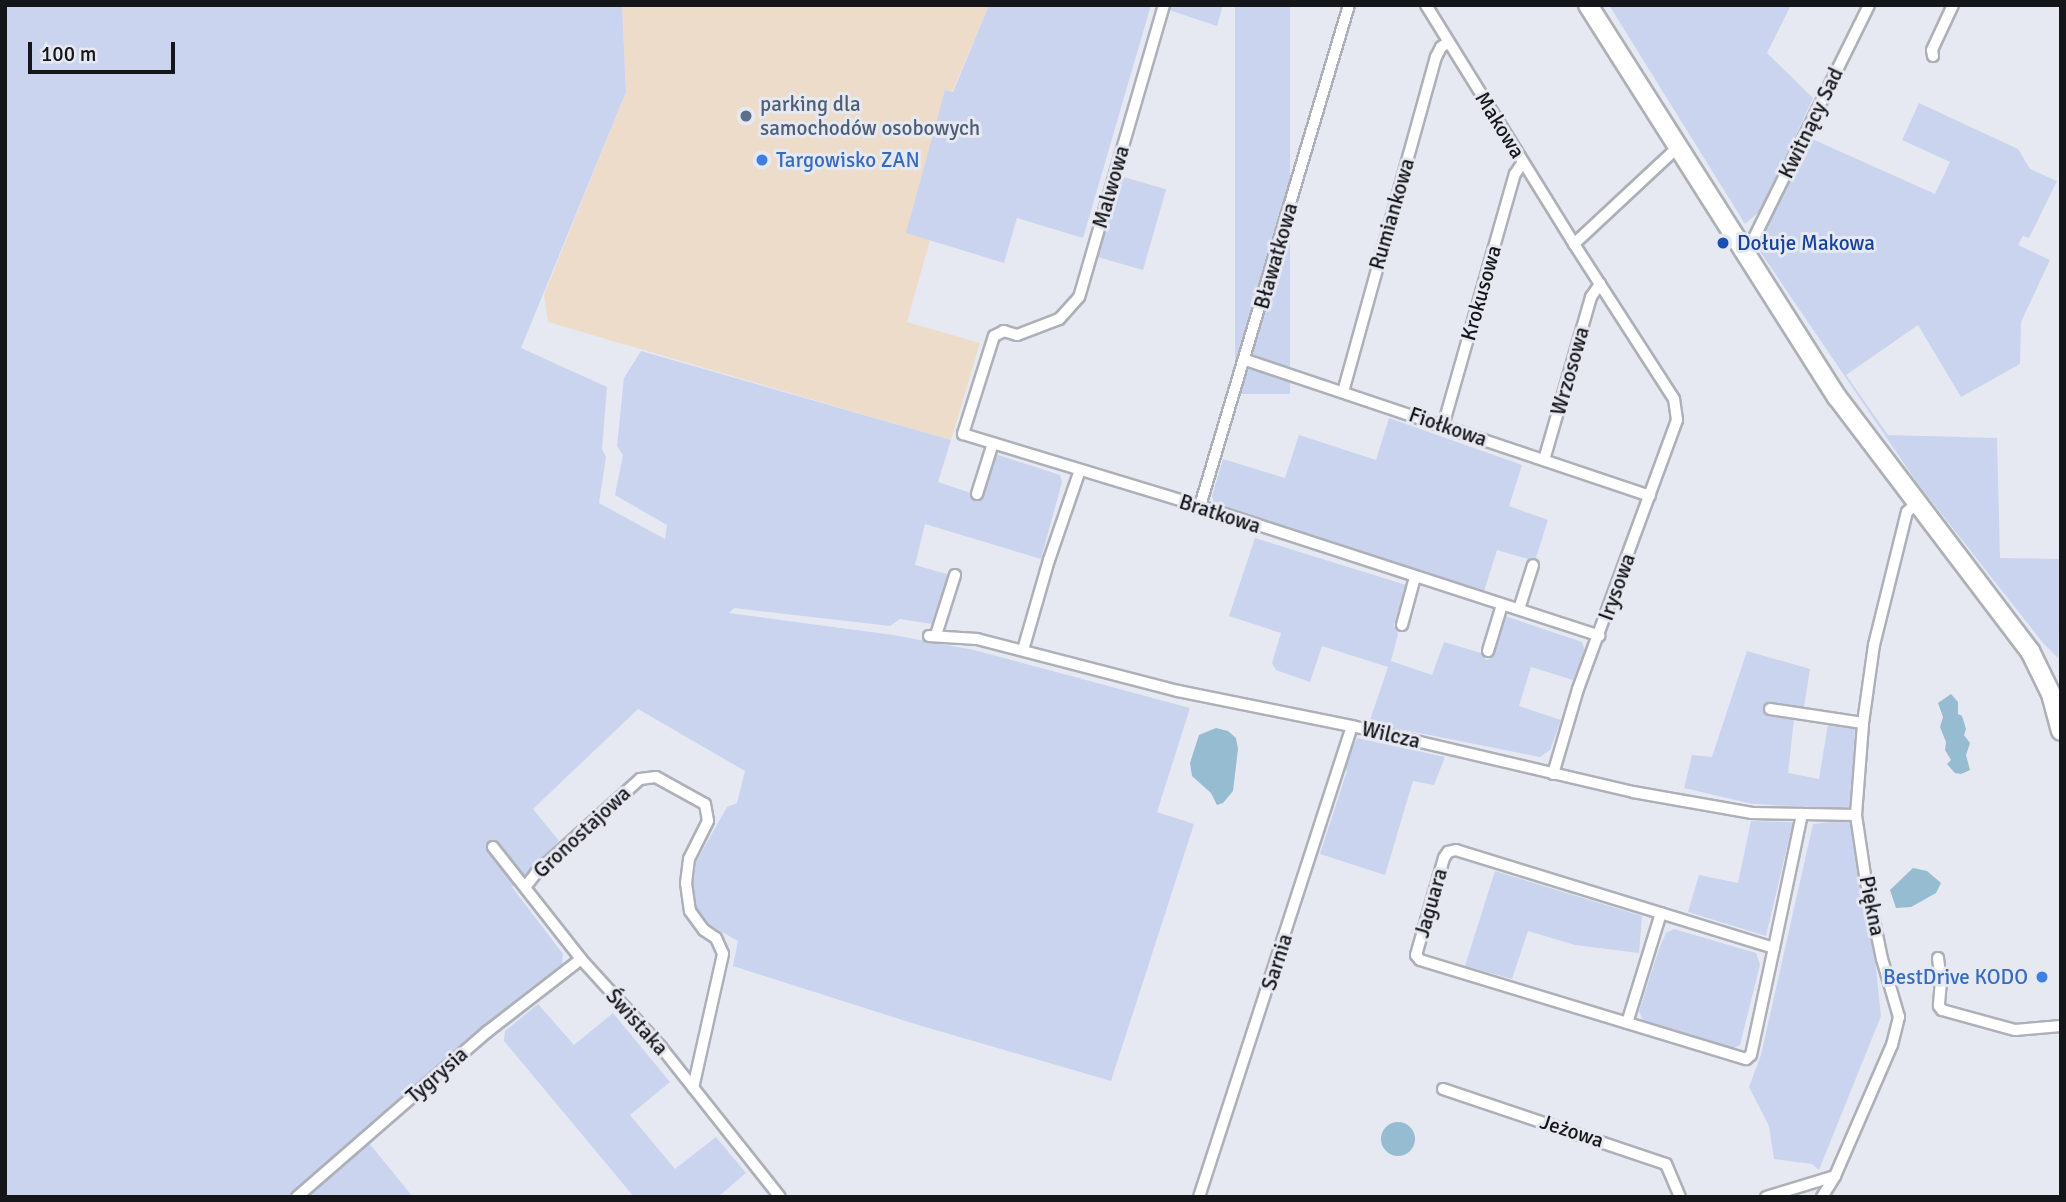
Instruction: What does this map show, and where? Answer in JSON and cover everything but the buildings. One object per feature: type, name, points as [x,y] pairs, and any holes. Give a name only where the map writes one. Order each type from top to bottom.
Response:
[{"type":"main road","points":[[1588,5],[1832,389],[2033,656],[2051,694],[2061,731]]},
{"type":"street","name":"Malwowa","points":[[1017,335],[1059,319],[1079,297],[1164,5]]},
{"type":"street","name":"Bławatkowa","points":[[1200,506],[1246,360],[1349,5]]},
{"type":"street","name":"Makowa","points":[[1426,5],[1674,399]]},
{"type":"street","name":"Kwitnący Sad","points":[[1752,240],[1869,5]]},
{"type":"street","points":[[1933,56],[1932,50],[1953,5]]},
{"type":"street","name":"Rumiankowa","points":[[1343,392],[1436,57],[1441,47],[1449,42]]},
{"type":"street","points":[[1574,244],[1667,154],[1678,147]]},
{"type":"street","name":"Krokusowa","points":[[1443,426],[1515,174],[1523,162]]},
{"type":"street","name":"Wrzosowa","points":[[1544,460],[1591,297],[1600,284]]},
{"type":"street","name":"Bratkowa","points":[[1017,335],[1004,331],[994,336],[963,434],[1200,506],[1599,636]]},
{"type":"street","name":"Fiołkowa","points":[[1246,360],[1650,496]]},
{"type":"street","name":"Irysowa","points":[[1553,774],[1578,689],[1677,420],[1674,399]]},
{"type":"street","points":[[977,494],[993,443]]},
{"type":"street","points":[[1023,650],[1080,470]]},
{"type":"street","name":"Piękna","points":[[1822,1197],[1835,1176],[1892,1045],[1899,1017],[1874,920],[1856,815],[1863,723],[1874,645],[1907,512],[1917,503]]},
{"type":"street","points":[[1519,609],[1533,565]]},
{"type":"street","name":"Wilcza","points":[[955,575],[933,636],[977,639],[1178,691],[1352,726],[1553,774],[1752,813],[1856,815]]},
{"type":"street","points":[[1402,625],[1415,577]]},
{"type":"street","points":[[1488,651],[1503,605]]},
{"type":"street","points":[[1770,709],[1863,723]]},
{"type":"street","name":"Sarnia","points":[[1199,1197],[1352,726]]},
{"type":"street","name":"Gronostajowa","points":[[526,886],[536,873],[640,779],[656,777],[705,804],[708,821],[689,859],[686,883],[690,911],[704,930],[716,938],[723,954],[693,1088]]},
{"type":"street","name":"Jaguara","points":[[1774,948],[1456,850],[1448,852],[1444,858],[1416,955],[1420,960],[1746,1059],[1751,1055],[1774,948],[1802,814]]},
{"type":"street","name":"Świstaka","points":[[493,848],[526,886],[581,959],[693,1088],[780,1197]]},
{"type":"street","points":[[1627,1023],[1661,913]]},
{"type":"street","points":[[1938,958],[1941,981],[1939,1006],[1942,1010],[2015,1030],[2061,1026]]},
{"type":"street","name":"Tygrysia","points":[[297,1197],[487,1032],[581,959]]},
{"type":"street","name":"Jeżowa","points":[[1443,1089],[1666,1164],[1680,1197]]},
{"type":"street","points":[[1766,1197],[1835,1176]]},
{"type":"shaded area","points":[[5,5],[622,5],[626,92],[521,348],[607,387],[602,449],[606,457],[599,503],[665,539],[667,525],[615,495],[623,455],[617,446],[624,378],[641,351],[951,440],[938,482],[971,493],[976,500],[982,495],[995,454],[1060,475],[1062,482],[1041,559],[925,524],[915,565],[950,575],[932,624],[900,619],[890,626],[734,608],[729,613],[893,635],[974,650],[1190,708],[1157,812],[1194,824],[1111,1081],[915,1024],[733,966],[738,941],[710,925],[696,909],[693,886],[696,862],[727,807],[737,803],[745,771],[638,709],[533,809],[559,841],[512,887],[563,954],[562,964],[360,1132],[413,1197],[5,1197]]},
{"type":"shaded area","name":"Targowisko ZAN","points":[[622,5],[989,5],[952,92],[946,90],[907,233],[930,240],[907,322],[980,343],[951,440],[548,322],[544,295],[626,92]]},
{"type":"shaded area","points":[[989,5],[1151,5],[1083,238],[1017,218],[1004,263],[906,233],[945,90],[953,92]]},
{"type":"shaded area","points":[[1170,5],[1223,5],[1217,26],[1169,10]]},
{"type":"shaded area","points":[[1235,5],[1290,5],[1290,394],[1235,394]]},
{"type":"shaded area","points":[[1609,5],[1791,5],[1767,53],[1813,98],[1761,210],[1745,224]]},
{"type":"shaded area","points":[[1919,103],[2018,149],[2030,169],[2057,181],[2029,238],[2023,236],[2018,245],[2050,260],[2021,322],[2020,364],[1961,397],[1918,325],[1846,375],[1888,435],[1997,438],[2000,558],[2061,559],[2058,658],[2043,643],[1918,484],[1757,247],[1810,138],[1935,194],[1950,162],[1902,140]]},
{"type":"shaded area","points":[[1120,176],[1166,189],[1143,270],[1097,257]]},
{"type":"shaded area","points":[[1389,418],[1522,465],[1509,506],[1548,520],[1535,561],[1497,550],[1484,591],[1214,504],[1212,496],[1223,459],[1285,478],[1299,435],[1376,460]]},
{"type":"shaded area","points":[[1255,538],[1406,585],[1394,625],[1398,634],[1391,661],[1432,675],[1444,642],[1481,653],[1486,660],[1493,657],[1505,616],[1582,642],[1585,651],[1573,680],[1531,667],[1519,706],[1561,720],[1550,750],[1540,757],[1369,723],[1388,667],[1322,646],[1310,682],[1276,670],[1272,663],[1281,633],[1229,616]]},
{"type":"shaded area","points":[[1747,651],[1810,669],[1804,707],[1775,705],[1774,716],[1794,719],[1788,773],[1819,779],[1828,724],[1855,728],[1850,809],[1753,804],[1684,788],[1692,755],[1712,757]]},
{"type":"shaded area","points":[[1951,694],[1958,702],[1958,714],[1962,716],[1966,729],[1964,735],[1970,743],[1966,755],[1970,770],[1961,774],[1955,773],[1947,764],[1951,760],[1945,750],[1946,742],[1940,727],[1943,717],[1938,703]]},
{"type":"shaded area","points":[[1216,728],[1228,731],[1236,738],[1238,749],[1233,791],[1223,803],[1217,805],[1211,793],[1192,776],[1190,763],[1199,735]]},
{"type":"shaded area","points":[[1357,738],[1445,757],[1434,785],[1413,781],[1385,875],[1320,854],[1347,771],[1343,769]]},
{"type":"shaded area","points":[[1850,820],[1874,949],[1881,1016],[1819,1170],[1812,1164],[1774,1159],[1769,1126],[1749,1087],[1761,1055],[1813,824]]},
{"type":"shaded area","points":[[1751,821],[1793,822],[1766,936],[1688,912],[1699,875],[1738,883]]},
{"type":"shaded area","points":[[1913,868],[1927,871],[1941,883],[1936,893],[1911,907],[1896,908],[1890,890]]},
{"type":"shaded area","points":[[1495,871],[1642,916],[1639,953],[1575,945],[1528,931],[1512,979],[1465,966]]},
{"type":"shaded area","points":[[1674,929],[1756,953],[1760,965],[1740,1045],[1732,1049],[1644,1023],[1639,1011],[1659,949],[1666,933]]},
{"type":"shaded area","points":[[538,1004],[574,1045],[613,1013],[670,1082],[630,1115],[675,1169],[716,1137],[746,1173],[718,1197],[634,1197],[504,1041],[505,1031]]},
{"type":"shaded area","points":[[1398,1122],[1410,1127],[1415,1139],[1410,1151],[1398,1156],[1386,1151],[1381,1139],[1386,1127]]},
{"type":"place","name":"parking dla samochodów osobowych","points":[[746,116]]},
{"type":"place","name":"Targowisko ZAN","points":[[762,160]]},
{"type":"place","name":"Dołuje Makowa","points":[[1723,243]]},
{"type":"place","name":"BestDrive KODO","points":[[2042,977]]}]
